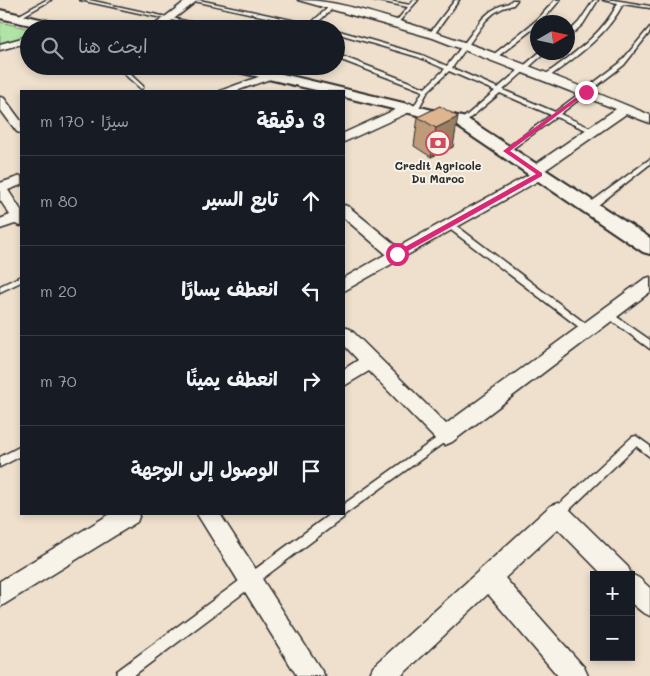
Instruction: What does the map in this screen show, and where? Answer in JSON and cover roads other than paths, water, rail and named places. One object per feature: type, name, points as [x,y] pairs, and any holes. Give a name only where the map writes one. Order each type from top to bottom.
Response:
[{"type":"street","points":[[165,20],[193,0]]},
{"type":"street","points":[[303,0],[333,6],[466,46],[547,76],[650,119]]},
{"type":"street","points":[[0,14],[25,20]]},
{"type":"street","points":[[0,47],[20,41]]},
{"type":"street","points":[[231,90],[258,75]]},
{"type":"street","points":[[276,75],[334,90]]},
{"type":"street","points":[[345,93],[413,108],[462,122],[650,247]]},
{"type":"street","points":[[0,101],[20,128]]},
{"type":"street","points":[[345,138],[413,108]]},
{"type":"street","points":[[345,284],[538,173],[625,109]]},
{"type":"street","points":[[0,224],[20,218],[0,188],[20,180]]},
{"type":"street","points":[[345,211],[397,254]]},
{"type":"street","points":[[345,335],[445,436],[650,283]]},
{"type":"street","points":[[345,377],[371,361]]},
{"type":"street","points":[[382,676],[558,514],[616,571]]},
{"type":"street","points":[[0,595],[128,515]]},
{"type":"street","points":[[209,515],[312,676]]},
{"type":"street","points":[[488,577],[574,676]]},
{"type":"street","points":[[635,590],[650,604]]},
{"type":"lane","points":[[16,18],[49,0]]},
{"type":"lane","points":[[82,0],[177,20]]},
{"type":"lane","points":[[193,0],[292,20]]},
{"type":"lane","points":[[376,0],[410,6]]},
{"type":"lane","points":[[396,24],[416,0]]},
{"type":"lane","points":[[432,35],[457,0]]},
{"type":"lane","points":[[413,108],[426,90],[449,67],[486,19],[502,5],[512,4],[515,0]]},
{"type":"lane","points":[[495,56],[539,21],[558,0]]},
{"type":"lane","points":[[575,28],[596,0]]},
{"type":"lane","points":[[605,0],[621,3],[631,2],[650,7]]},
{"type":"lane","points":[[547,76],[607,28],[621,3]]},
{"type":"lane","points":[[317,20],[333,6]]},
{"type":"lane","points":[[506,151],[622,64],[650,29]]},
{"type":"lane","points":[[345,34],[420,56],[449,67],[593,131]]},
{"type":"lane","points":[[345,59],[426,90]]},
{"type":"lane","points":[[462,122],[502,90],[534,60]]},
{"type":"lane","points":[[128,75],[141,87]]},
{"type":"lane","points":[[590,207],[650,161]]},
{"type":"lane","points":[[450,225],[587,329]]},
{"type":"lane","points":[[0,289],[20,279]]},
{"type":"lane","points":[[607,314],[650,345]]},
{"type":"lane","points":[[345,509],[445,436]]},
{"type":"lane","points":[[558,514],[636,440],[650,452]]},
{"type":"lane","points":[[0,462],[20,452]]},
{"type":"lane","points":[[122,676],[338,515]]},
{"type":"place","name":"Credit Agricole Du Maroc","points":[[438,143]]}]
